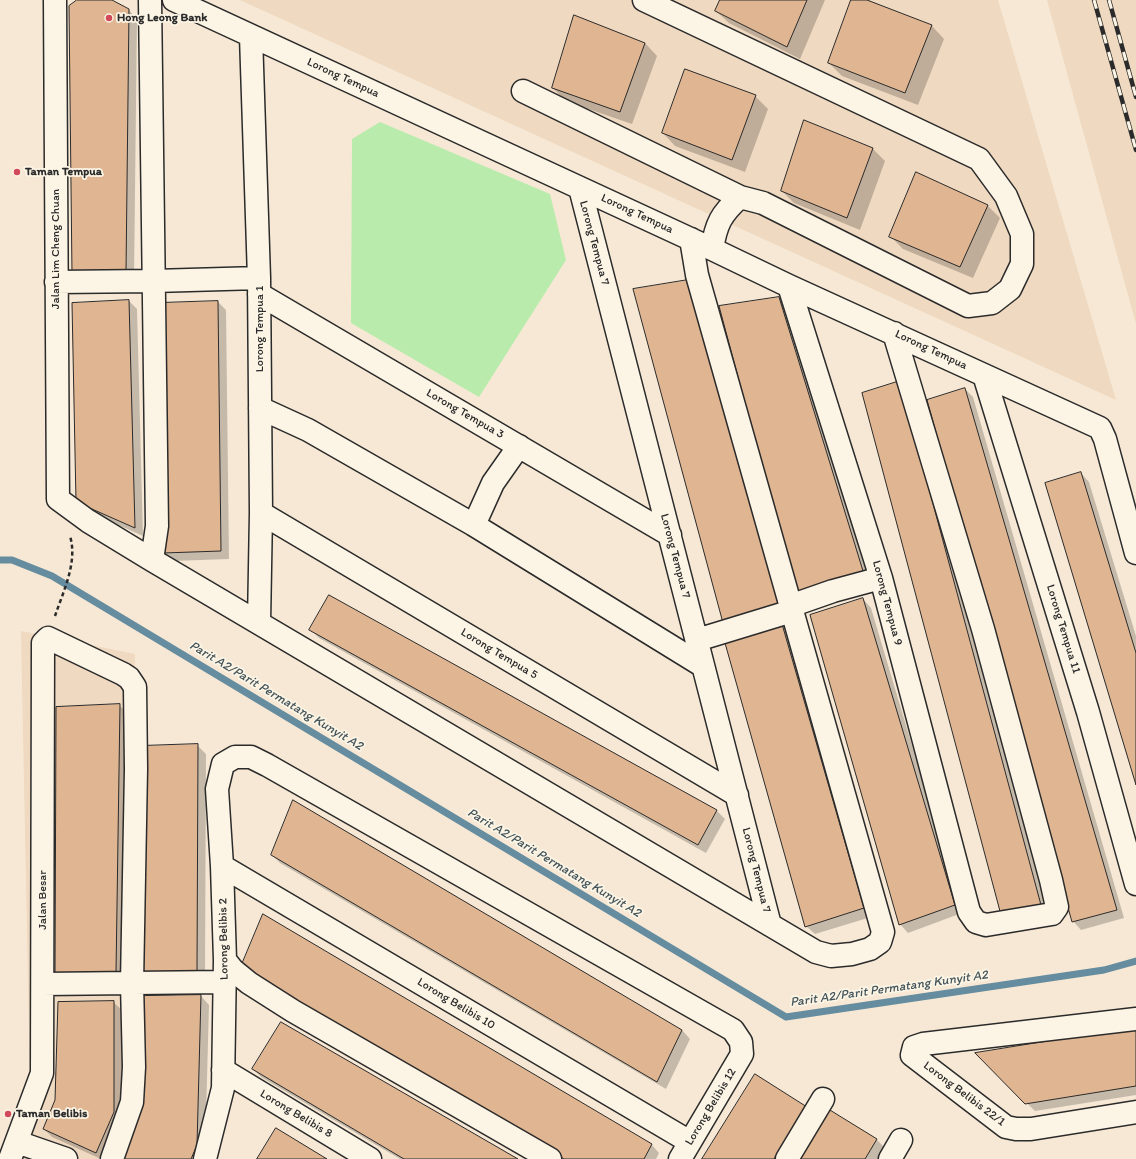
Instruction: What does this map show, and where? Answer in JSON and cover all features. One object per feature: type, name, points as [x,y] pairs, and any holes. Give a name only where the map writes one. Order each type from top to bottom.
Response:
[{"type":"street","name":"Jalan Lim Cheng Chuan","points":[[55,0],[58,499],[88,521],[152,560]]},
{"type":"street","points":[[150,0],[156,526],[152,560],[816,952],[831,956],[852,954],[870,948],[880,942],[883,932],[697,275],[691,239]]},
{"type":"street","name":"Lorong Tempua","points":[[174,0],[712,248],[789,286],[1100,428],[1105,438],[1136,553]]},
{"type":"street","points":[[523,91],[740,197],[763,204],[968,306],[992,303],[1010,289],[1022,264],[1022,234],[1006,196],[979,159],[644,0]]},
{"type":"street","name":"Lorong Tempua 1","points":[[251,36],[259,286],[261,513],[259,623]]},
{"type":"street","name":"Lorong Tempua 7","points":[[580,188],[770,925]]},
{"type":"street","points":[[712,248],[715,229],[727,208],[740,197]]},
{"type":"street","points":[[56,282],[154,281],[259,286]]},
{"type":"street","name":"Lorong Tempua 3","points":[[259,286],[519,446],[670,535]]},
{"type":"street","name":"Lorong Tempua 9","points":[[789,286],[881,578],[969,912],[976,922],[986,925],[1052,914],[1057,907],[1051,880],[983,629],[894,333]]},
{"type":"street","name":"Lorong Tempua 11","points":[[984,375],[1088,712],[1136,884]]},
{"type":"street","points":[[260,408],[308,430],[474,525],[703,666]]},
{"type":"street","points":[[474,525],[493,483],[519,446]]},
{"type":"street","name":"Lorong Tempua 5","points":[[261,513],[737,795]]},
{"type":"street","points":[[697,640],[791,609],[834,591],[881,578]]},
{"type":"street","name":"Jalan Besar","points":[[14,1151],[42,1073],[44,643],[48,638],[123,674],[129,678],[135,687],[136,769],[132,983]]},
{"type":"street","name":"Lorong Belibis 2","points":[[205,1159],[223,1088],[225,960],[222,866],[217,789],[223,764],[235,757],[251,758],[267,765],[733,1030],[741,1042],[742,1054]]},
{"type":"street","name":"Lorong Belibis 10","points":[[222,866],[685,1150]]},
{"type":"street","points":[[225,960],[233,970],[249,982],[293,1011],[550,1159]]},
{"type":"street","points":[[43,984],[224,982]]},
{"type":"street","points":[[112,1159],[132,1102],[134,1067],[132,983]]},
{"type":"street","name":"Lorong Belibis 22/1","points":[[1136,1018],[923,1044],[914,1047],[912,1055],[1006,1127],[1016,1130],[1031,1129],[1136,1112]]},
{"type":"street","name":"Lorong Belibis 12","points":[[685,1150],[742,1054]]},
{"type":"street","name":"Lorong Belibis 8","points":[[223,1070],[370,1159]]},
{"type":"street","points":[[786,1159],[823,1099]]},
{"type":"street","points":[[890,1159],[901,1140]]},
{"type":"street","points":[[14,1151],[66,1159]]},
{"type":"path","points":[[60,603],[72,564]]},
{"type":"shaded area","points":[[240,0],[998,0],[1116,400]]},
{"type":"shaded area","points":[[1047,0],[1136,0],[1136,324]]},
{"type":"shaded area","points":[[21,631],[135,654],[122,1105],[99,1159],[0,1159],[30,1085]]},
{"type":"green space","points":[[380,122],[550,194],[566,260],[479,397],[351,323],[352,139]]},
{"type":"building","points":[[77,0],[112,0],[129,9],[126,272],[72,275],[69,6]]},
{"type":"building","points":[[720,0],[807,0],[787,47],[715,11]]},
{"type":"building","points":[[851,0],[867,0],[932,25],[905,93],[828,63]]},
{"type":"building","points":[[574,15],[645,43],[620,112],[552,88]]},
{"type":"building","points":[[685,69],[756,95],[732,160],[662,133]]},
{"type":"building","points":[[804,120],[873,148],[847,218],[781,191]]},
{"type":"building","points":[[916,172],[988,205],[960,267],[889,237]]},
{"type":"building","points":[[688,280],[782,604],[723,623],[633,289]]},
{"type":"building","points":[[779,297],[863,571],[796,594],[719,306]]},
{"type":"building","points":[[129,300],[135,528],[76,502],[72,303]]},
{"type":"building","points":[[218,301],[221,551],[163,553],[159,303]]},
{"type":"building","points":[[900,381],[1041,905],[1001,915],[862,393]]},
{"type":"building","points":[[965,388],[1117,910],[1072,922],[927,400]]},
{"type":"building","points":[[1081,472],[1136,653],[1136,785],[1045,483]]},
{"type":"building","points":[[329,595],[717,810],[698,845],[309,630]]},
{"type":"building","points":[[863,598],[955,905],[899,925],[810,615]]},
{"type":"building","points":[[782,624],[864,908],[805,927],[725,643]]},
{"type":"building","points":[[120,704],[116,973],[55,973],[56,707]]},
{"type":"building","points":[[198,744],[197,971],[142,972],[140,746]]},
{"type":"building","points":[[293,800],[682,1030],[657,1082],[271,855]]},
{"type":"building","points":[[263,914],[652,1144],[644,1159],[564,1159],[240,969]]},
{"type":"building","points":[[201,995],[197,1145],[191,1159],[114,1159],[141,996]]},
{"type":"building","points":[[114,1001],[114,1112],[96,1153],[43,1129],[55,1100],[58,1002]]},
{"type":"building","points":[[281,1022],[518,1159],[404,1159],[252,1069]]},
{"type":"building","points":[[1136,1027],[1136,1086],[1025,1104],[975,1053]]},
{"type":"building","points":[[755,1074],[807,1107],[774,1159],[702,1159]]},
{"type":"building","points":[[825,1107],[877,1139],[865,1159],[793,1159]]},
{"type":"building","points":[[276,1128],[327,1159],[257,1159]]},
{"type":"waterway","name":"Parit A2/Parit Permatang Kunyit A2","points":[[0,560],[12,560],[52,576],[786,1017],[1104,970],[1136,961]]},
{"type":"railway","points":[[1094,0],[1136,150]]},
{"type":"railway","points":[[1109,0],[1136,97]]},
{"type":"place","name":"Hong Leong Bank","points":[[109,18]]},
{"type":"place","name":"Taman Tempua","points":[[17,172]]},
{"type":"place","name":"Taman Belibis","points":[[8,1114]]}]
